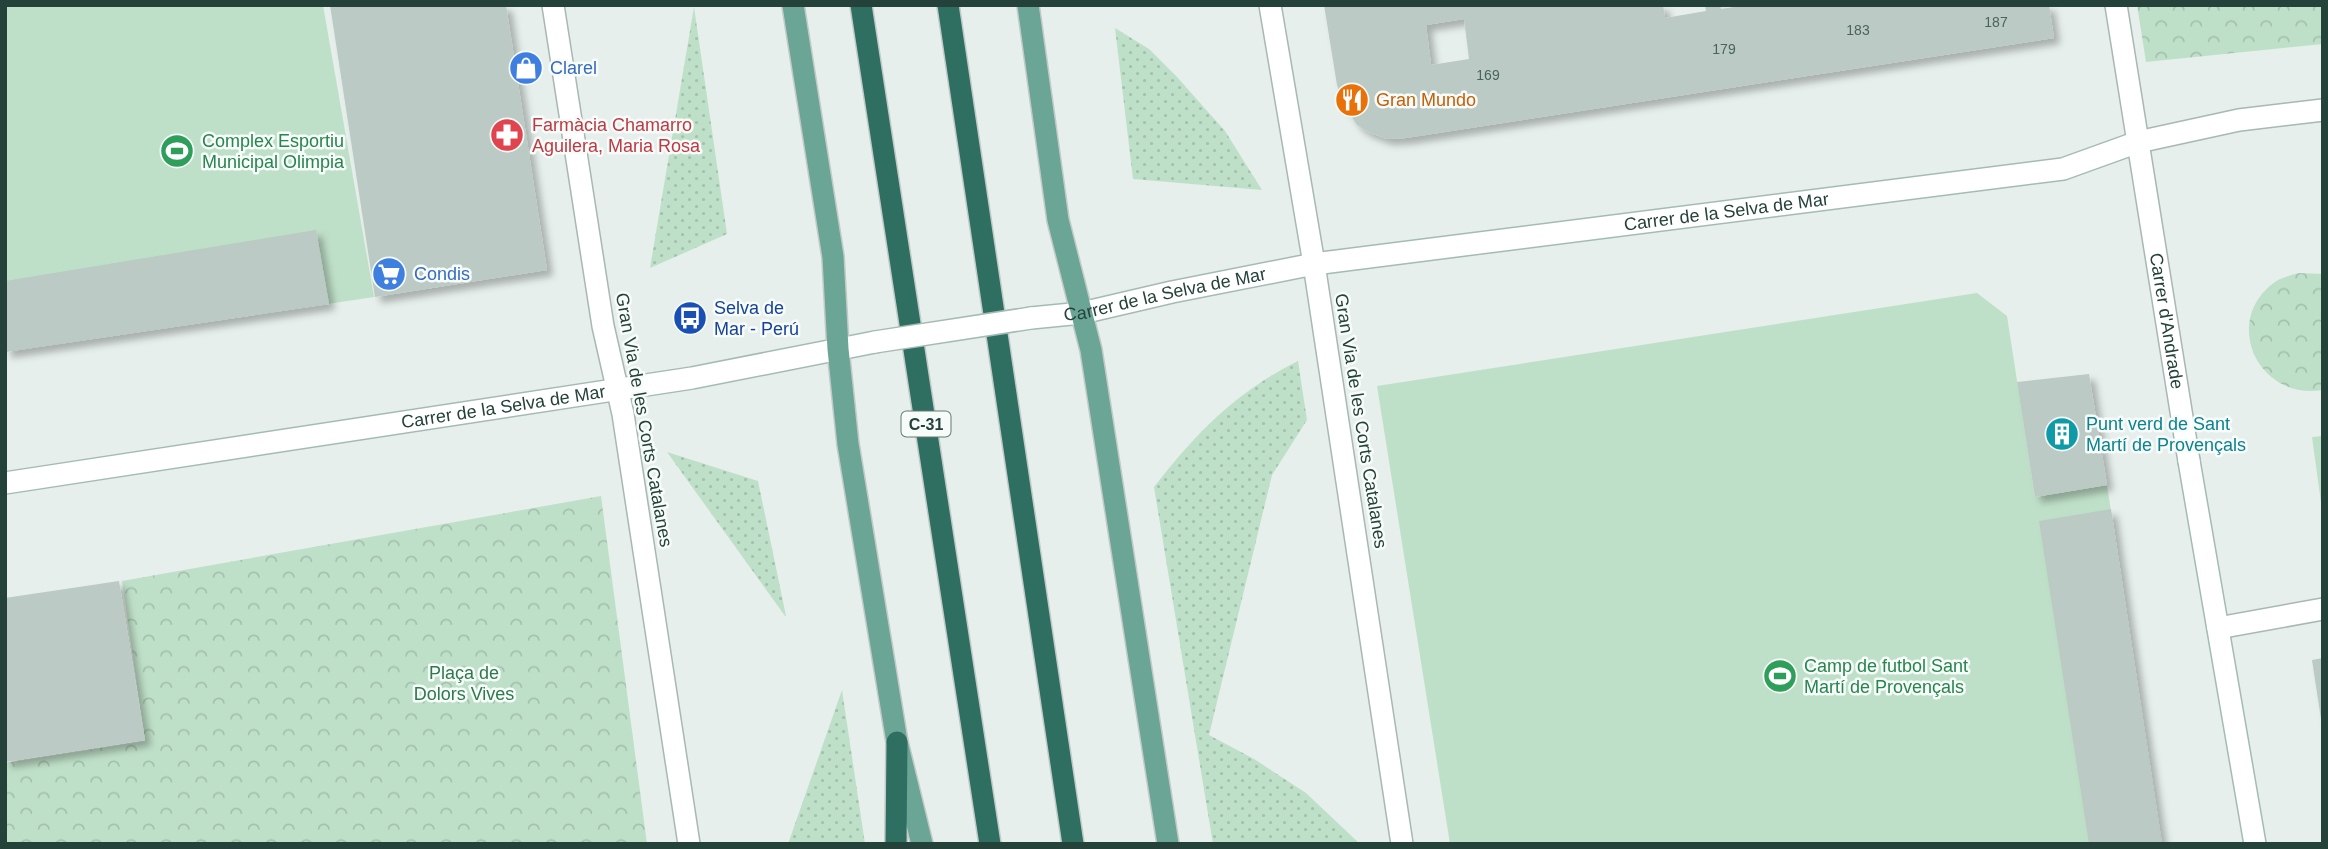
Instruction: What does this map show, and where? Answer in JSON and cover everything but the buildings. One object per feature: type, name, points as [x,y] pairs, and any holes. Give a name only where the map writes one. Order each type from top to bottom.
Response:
[{"type":"highway","name":"C-31","points":[[861,5],[990,844]]},
{"type":"highway","points":[[948,5],[1073,844]]},
{"type":"highway","points":[[896,844],[897,741]]},
{"type":"main road","points":[[793,5],[833,257],[838,349],[848,444],[897,741],[922,844]]},
{"type":"main road","points":[[1028,5],[1058,220],[1096,375],[1168,844]]},
{"type":"street","name":"Gran Via de les Corts Catalanes","points":[[553,5],[603,326],[618,388],[689,844]]},
{"type":"street","name":"Gran Via de les Corts Catalanes","points":[[1270,5],[1314,264],[1402,844]]},
{"type":"street","name":"Carrer d'Andrade","points":[[2116,5],[2189,461],[2255,844]]},
{"type":"street","name":"Carrer de la Selva de Mar","points":[[5,483],[692,378],[875,342],[1031,318],[1082,313],[1314,264],[2063,169],[2138,142],[2239,120],[2323,110]]},
{"type":"street","points":[[2218,628],[2323,609]]},
{"type":"green space","name":"Complex Esportiu Municipal Olimpia","points":[[5,5],[323,5],[374,297],[5,352]]},
{"type":"green space","points":[[2137,5],[2323,5],[2323,44],[2146,62]]},
{"type":"green space","points":[[694,7],[727,234],[650,268]]},
{"type":"green space","points":[[1115,28],[1149,49],[1177,77],[1225,131],[1262,190],[1133,179]]},
{"type":"green space","points":[[2299,273],[2323,274],[2323,390],[2299,390],[2280,383],[2264,370],[2254,353],[2249,334],[2251,314],[2261,296],[2278,280]]},
{"type":"green space","name":"Camp de futbol Sant Martí de Provençals","points":[[1977,293],[2007,316],[2035,497],[2107,485],[2162,844],[1450,844],[1377,386]]},
{"type":"green space","points":[[1298,361],[1307,420],[1272,475],[1209,735],[1254,759],[1306,793],[1360,844],[1213,844],[1154,487],[1218,415],[1256,386]]},
{"type":"green space","points":[[2323,436],[2323,517],[2312,437]]},
{"type":"green space","points":[[667,452],[758,481],[786,616],[785,616]]},
{"type":"green space","name":"Plaça de Dolors Vives","points":[[601,496],[647,844],[5,844],[5,763],[145,741],[122,581]]},
{"type":"green space","points":[[842,690],[865,844],[788,844]]},
{"type":"place","name":"Clarel","points":[[526,68]]},
{"type":"place","name":"Gran Mundo","points":[[1352,100]]},
{"type":"place","name":"Farmàcia Chamarro Aguilera, Maria Rosa","points":[[507,135]]},
{"type":"place","name":"Complex Esportiu Municipal Olimpia","points":[[177,151]]},
{"type":"place","name":"Condis","points":[[389,274]]},
{"type":"place","name":"Selva de Mar - Perú","points":[[690,318]]},
{"type":"place","name":"Punt verd de Sant Martí de Provençals","points":[[2062,434]]},
{"type":"place","name":"Camp de futbol Sant Martí de Provençals","points":[[1780,676]]}]
